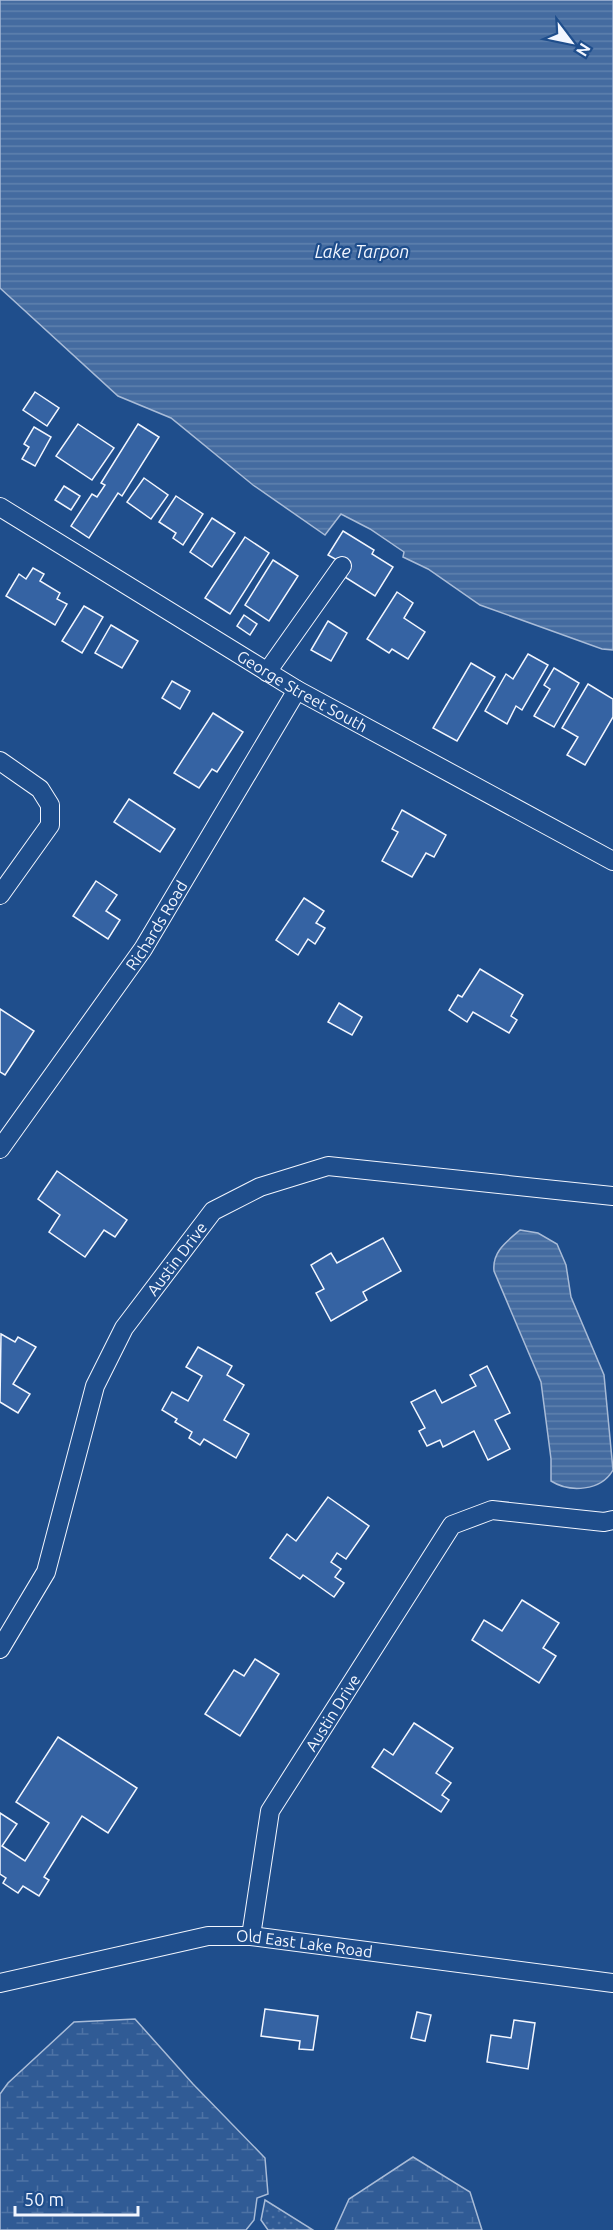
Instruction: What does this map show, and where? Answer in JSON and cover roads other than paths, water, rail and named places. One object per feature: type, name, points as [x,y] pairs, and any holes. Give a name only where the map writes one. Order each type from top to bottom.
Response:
[{"type":"street","name":"George Street South","points":[[0,507],[297,690],[613,860]]},
{"type":"street","points":[[267,672],[342,566]]},
{"type":"street","name":"Richards Road","points":[[0,1149],[143,949],[297,690]]},
{"type":"street","points":[[0,761],[40,789],[50,805],[50,825],[0,895]]},
{"type":"street","name":"Austin Drive","points":[[0,1649],[46,1572],[95,1386],[124,1328],[213,1211],[260,1187],[328,1166],[613,1196]]},
{"type":"street","name":"Austin Drive","points":[[251,1935],[270,1811],[452,1525],[492,1510],[613,1520]]},
{"type":"street","name":"Old East Lake Road","points":[[0,1983],[208,1936],[251,1935],[613,1983]]},
{"type":"water","name":"Lake Tarpon","points":[[0,0],[613,0],[613,650],[602,649],[480,605],[428,569],[403,557],[404,552],[370,529],[341,514],[325,535],[253,485],[171,418],[118,396],[0,288]]},
{"type":"water","points":[[520,1230],[538,1233],[557,1244],[566,1265],[571,1297],[604,1375],[613,1470],[608,1477],[593,1486],[567,1487],[551,1481],[551,1459],[541,1382],[494,1271],[495,1258],[498,1253],[505,1243]]}]
